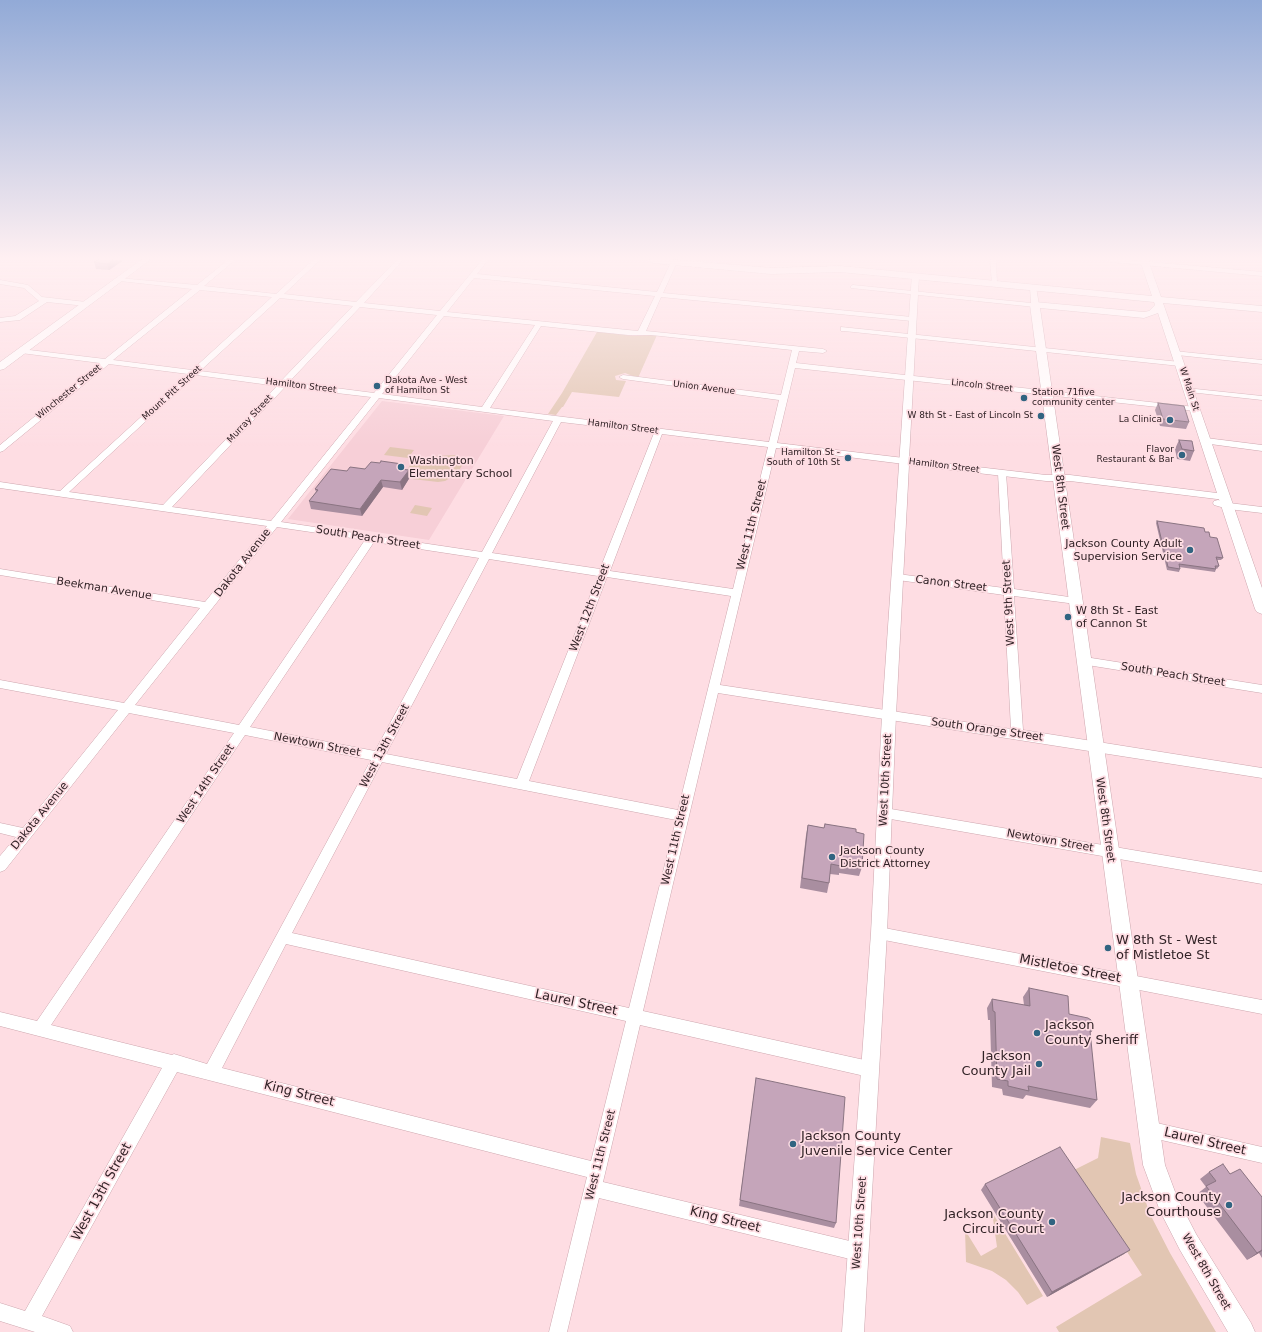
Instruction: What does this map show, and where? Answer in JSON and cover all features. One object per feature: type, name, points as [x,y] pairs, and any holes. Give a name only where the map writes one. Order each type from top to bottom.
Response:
[{"type":"main road","points":[[0,367],[61,322]]},
{"type":"main road","name":"West 8th Street","points":[[1039,322],[1095,746],[1154,1164],[1168,1202],[1188,1242],[1242,1332]]},
{"type":"main road","name":"W Main St","points":[[1165,322],[1262,610]]},
{"type":"street","name":"Winchester Street","points":[[0,449],[155,322]]},
{"type":"street","name":"Mount Pitt Street","points":[[62,494],[249,322]]},
{"type":"street","name":"Murray Street","points":[[166,508],[342,322]]},
{"type":"street","name":"Dakota Avenue","points":[[0,866],[128,708],[167,655],[209,606],[435,322]]},
{"type":"street","points":[[523,322],[628,334],[651,333],[823,351]]},
{"type":"street","points":[[641,333],[646,322]]},
{"type":"street","name":"West 10th Street","points":[[853,1332],[879,933],[889,715],[912,322]]},
{"type":"street","points":[[484,410],[539,324]]},
{"type":"street","points":[[844,329],[1180,364]]},
{"type":"street","name":"West 11th Street","points":[[558,1332],[712,688],[796,348]]},
{"type":"street","name":"Hamilton Street","points":[[22,351],[772,446],[1002,473],[1196,493],[1262,510]]},
{"type":"street","points":[[1176,353],[1262,362]]},
{"type":"street","name":"Lincoln Street","points":[[792,365],[1195,409]]},
{"type":"street","name":"Union Avenue","points":[[623,377],[784,398]]},
{"type":"street","points":[[1189,390],[1262,398]]},
{"type":"street","name":"West 13th Street","points":[[211,1072],[558,419]]},
{"type":"street","name":"West 12th Street","points":[[521,785],[659,432]]},
{"type":"street","points":[[1206,441],[1262,448]]},
{"type":"street","name":"West 9th Street","points":[[1002,473],[1017,734]]},
{"type":"street","name":"South Peach Street","points":[[0,485],[166,508],[735,593]]},
{"type":"street","name":"West 14th Street","points":[[40,1029],[371,539]]},
{"type":"street","name":"Beekman Avenue","points":[[0,572],[209,606]]},
{"type":"street","name":"Canon Street","points":[[898,577],[1076,601]]},
{"type":"street","name":"South Peach Street","points":[[1084,661],[1262,689]]},
{"type":"street","name":"Newtown Street","points":[[0,684],[682,816]]},
{"type":"street","name":"South Orange Street","points":[[712,688],[1262,773]]},
{"type":"street","name":"Newtown Street","points":[[885,812],[1262,878]]},
{"type":"street","points":[[0,828],[26,834]]},
{"type":"street","name":"Mistletoe Street","points":[[879,933],[1262,1007]]},
{"type":"street","name":"Laurel Street","points":[[283,937],[869,1069]]},
{"type":"street","name":"King Street","points":[[0,1019],[174,1062],[597,1171]]},
{"type":"street","name":"West 13th Street","points":[[29,1321],[174,1062]]},
{"type":"street","name":"Laurel Street","points":[[1148,1129],[1262,1155]]},
{"type":"street","name":"King Street","points":[[593,1188],[858,1252]]},
{"type":"street","points":[[0,1312],[64,1332]]},
{"type":"shaded area","points":[[597,332],[633,336],[657,335],[638,378],[625,373],[615,376],[616,380],[626,381],[619,397],[572,392],[556,415],[548,414],[562,393]]},
{"type":"shaded area","name":"Washington Elementary School","points":[[382,401],[504,416],[429,540],[288,519]]},
{"type":"shaded area","points":[[390,447],[414,450],[408,458],[384,455]]},
{"type":"shaded area","points":[[458,455],[455,460],[465,461],[456,475],[445,481],[438,482],[412,479],[414,476],[404,475],[412,462],[427,464],[433,456]]},
{"type":"shaded area","points":[[415,505],[432,508],[427,516],[410,513]]},
{"type":"shaded area","points":[[1101,1137],[1130,1143],[1136,1174],[1150,1214],[1170,1253],[1216,1332],[1059,1332],[1056,1327],[1142,1275],[1074,1170],[1098,1158]]},
{"type":"shaded area","points":[[992,1212],[1043,1296],[1027,1305],[1018,1292],[1006,1280],[992,1271],[966,1262],[965,1230],[981,1256],[997,1247]]},
{"type":"building","points":[[1158,403],[1184,406],[1189,422],[1163,419]]},
{"type":"building","points":[[1179,440],[1192,441],[1194,451],[1182,449]]},
{"type":"building","name":"Washington Elementary School","points":[[381,461],[402,464],[399,469],[409,470],[400,482],[381,480],[360,509],[309,501],[318,490],[315,489],[331,469],[347,471],[350,467],[365,469],[371,462],[380,463]]},
{"type":"building","name":"Jackson County Adult Supervision Service","points":[[1157,521],[1204,528],[1205,532],[1209,532],[1210,537],[1217,538],[1223,558],[1216,557],[1219,566],[1215,566],[1216,569],[1179,564],[1180,569],[1168,567]]},
{"type":"building","name":"Jackson County District Attorney","points":[[825,824],[856,829],[856,832],[864,834],[862,867],[842,863],[841,866],[831,864],[829,883],[802,878],[808,825],[824,828]]},
{"type":"building","name":"Jackson County Jail","points":[[1029,988],[1068,996],[1069,1014],[1091,1020],[1092,1031],[1090,1031],[1097,1100],[1028,1086],[1029,1091],[1008,1086],[1008,1081],[997,1079],[995,1012],[993,1011],[992,999],[1030,1006]]},
{"type":"building","name":"Jackson County Juvenile Service Center","points":[[756,1078],[845,1097],[836,1223],[740,1200]]},
{"type":"building","name":"Jackson County Circuit Court","points":[[1060,1147],[1130,1250],[1052,1292],[985,1184]]},
{"type":"building","name":"Jackson County Courthouse","points":[[1223,1164],[1230,1174],[1240,1169],[1262,1197],[1262,1250],[1257,1253],[1206,1186],[1216,1181],[1209,1172]]},
{"type":"place","name":"Dakota Ave - West of Hamilton St","points":[[377,386]]},
{"type":"place","name":"Station 71five community center","points":[[1024,398]]},
{"type":"place","name":"W 8th St - East of Lincoln St","points":[[1041,416]]},
{"type":"place","name":"La Clinica","points":[[1170,420]]},
{"type":"place","name":"Flavor Restaurant & Bar","points":[[1182,455]]},
{"type":"place","name":"Hamilton St - South of 10th St","points":[[848,458]]},
{"type":"place","name":"Washington Elementary School","points":[[401,467]]},
{"type":"place","name":"Jackson County Adult Supervision Service","points":[[1190,550]]},
{"type":"place","name":"W 8th St - East of Cannon St","points":[[1068,617]]},
{"type":"place","name":"Jackson County District Attorney","points":[[832,857]]},
{"type":"place","name":"W 8th St - West of Mistletoe St","points":[[1108,948]]},
{"type":"place","name":"Jackson County Sheriff","points":[[1037,1033]]},
{"type":"place","name":"Jackson County Jail","points":[[1039,1064]]},
{"type":"place","name":"Jackson County Juvenile Service Center","points":[[793,1144]]},
{"type":"place","name":"Jackson County Courthouse","points":[[1229,1205]]},
{"type":"place","name":"Jackson County Circuit Court","points":[[1052,1222]]}]
